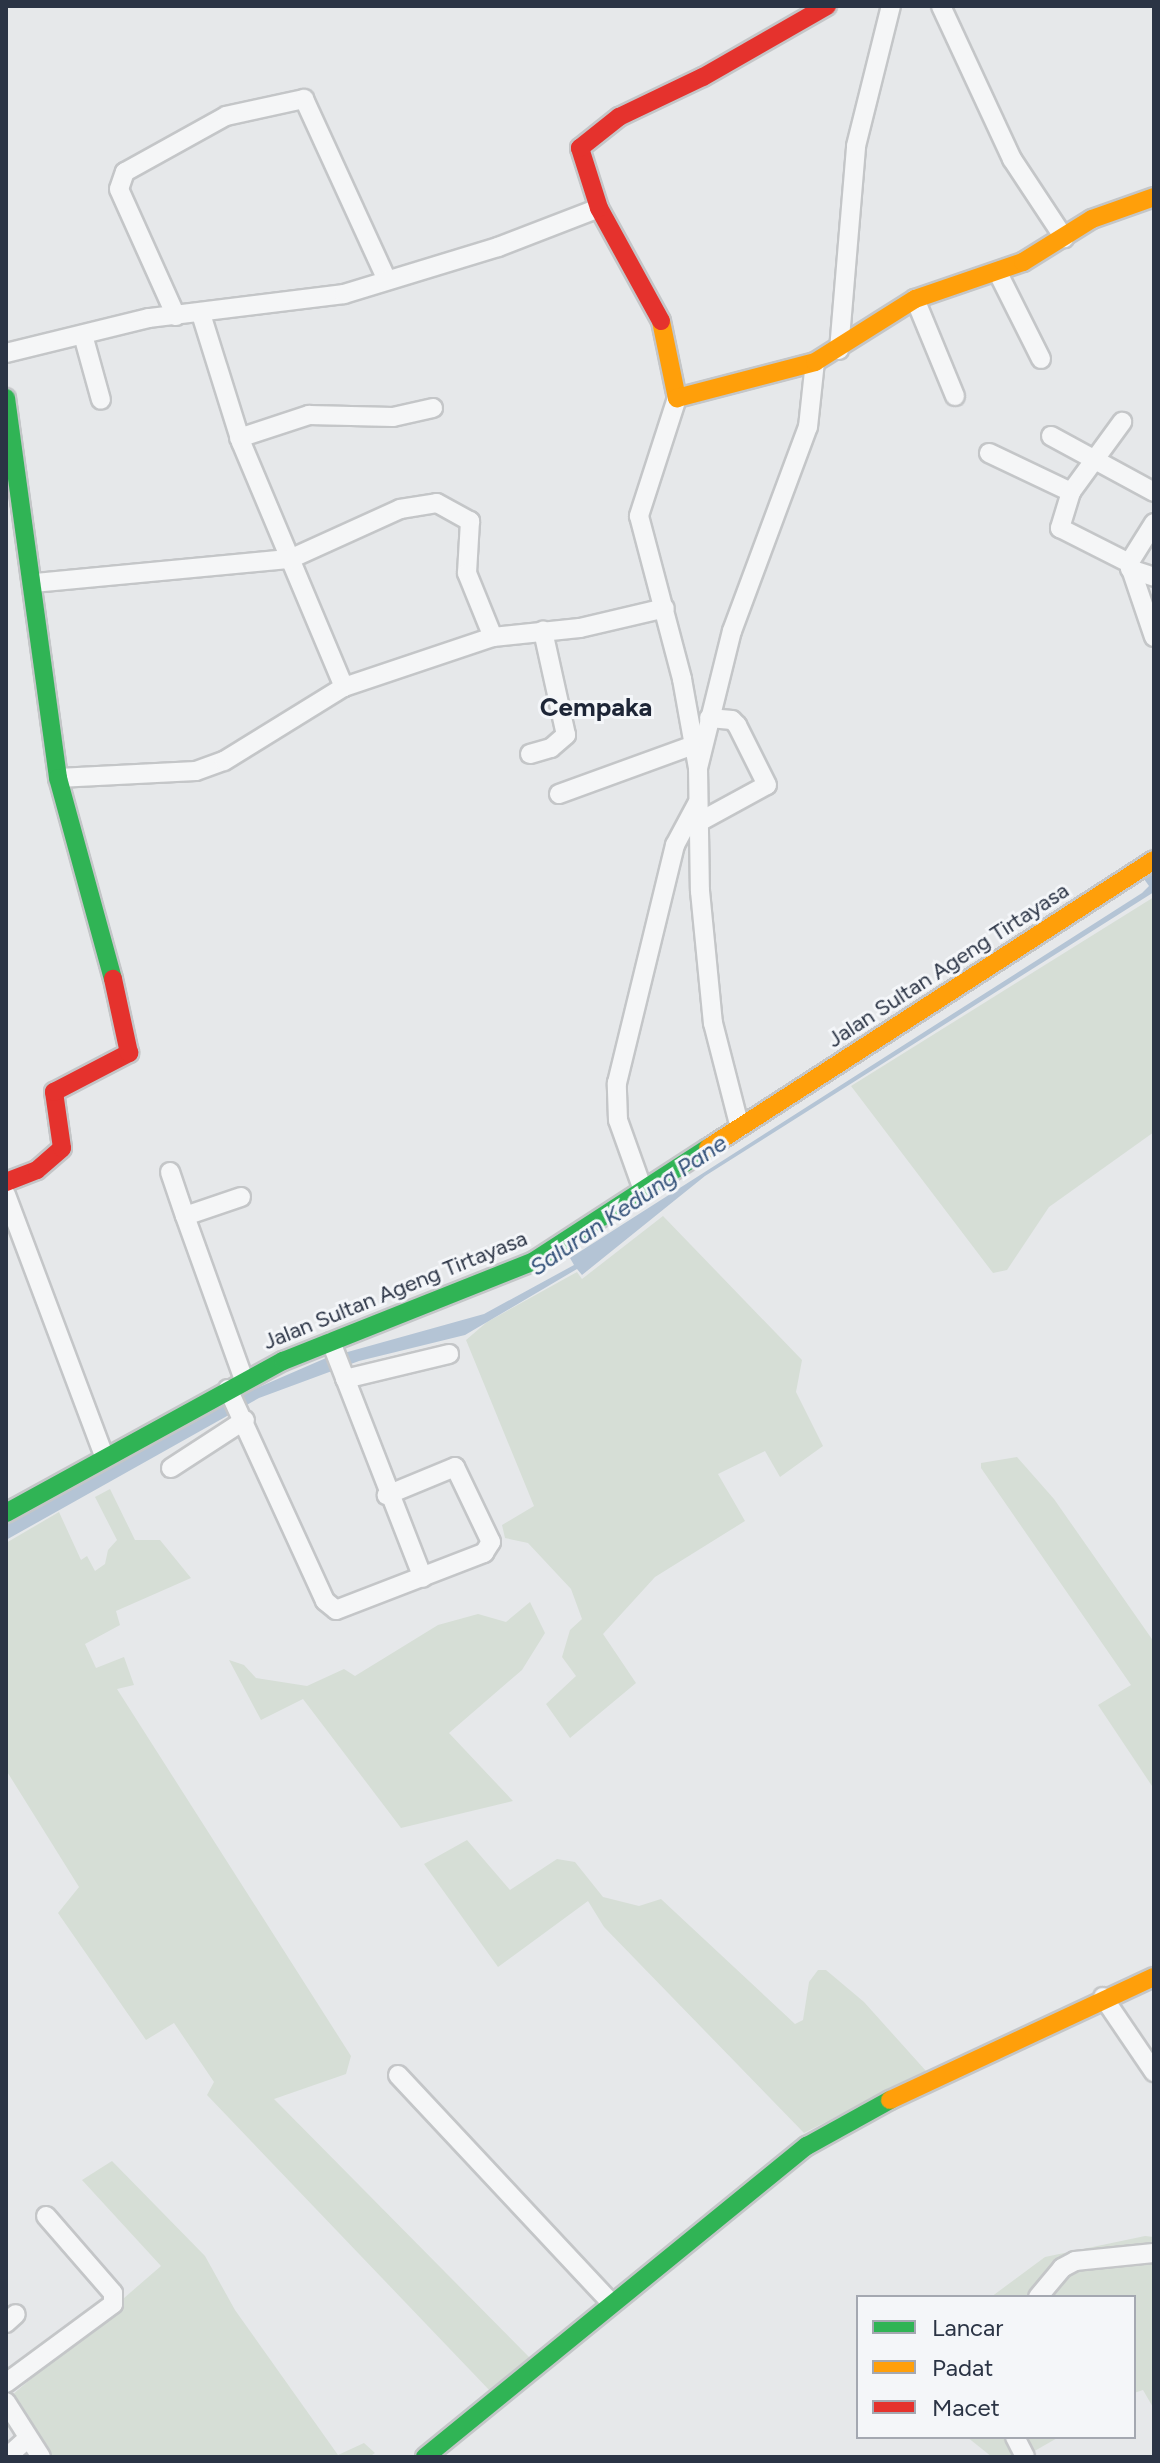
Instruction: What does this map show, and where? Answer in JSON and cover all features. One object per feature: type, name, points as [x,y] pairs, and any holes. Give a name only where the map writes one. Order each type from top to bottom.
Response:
[{"type":"street","points":[[698,768],[691,746],[682,679],[665,608],[646,550],[639,504],[677,398],[670,345],[655,303],[599,208],[584,172],[582,145],[619,117],[703,77],[827,6]]},
{"type":"street","points":[[740,1128],[713,1023],[700,891],[698,768],[732,631],[808,427],[827,357],[856,146],[891,6]]},
{"type":"street","points":[[941,6],[1012,159],[1064,238]]},
{"type":"street","points":[[176,316],[119,189],[125,172],[226,116],[304,99],[387,280]]},
{"type":"street","points":[[677,398],[827,357],[915,299],[998,273],[1064,238],[1092,219],[1154,197]]},
{"type":"street","points":[[6,353],[176,316],[344,294],[498,247],[599,208]]},
{"type":"street","points":[[998,273],[1041,359]]},
{"type":"street","points":[[915,299],[955,396]]},
{"type":"street","points":[[201,314],[239,438],[344,687]]},
{"type":"street","points":[[83,335],[101,400]]},
{"type":"street","points":[[6,398],[34,583],[58,778],[131,1044],[129,1053],[54,1092],[62,1148],[37,1170],[6,1182]]},
{"type":"street","points":[[239,438],[309,415],[393,417],[433,408]]},
{"type":"street","points":[[1122,422],[1071,492],[1060,528],[1154,577]]},
{"type":"street","points":[[1051,436],[1154,492]]},
{"type":"street","points":[[989,453],[1071,492]]},
{"type":"street","points":[[34,583],[290,559],[423,502],[448,506],[470,521],[466,569],[493,637]]},
{"type":"street","points":[[1154,523],[1129,566],[1154,637]]},
{"type":"street","points":[[58,778],[196,771],[224,761],[344,687],[493,637],[665,608]]},
{"type":"street","points":[[530,754],[551,748],[566,735],[543,631]]},
{"type":"street","points":[[699,822],[767,785],[737,725],[709,718]]},
{"type":"street","points":[[559,794],[691,746]]},
{"type":"street","points":[[643,1190],[618,1120],[617,1083],[675,845],[699,801]]},
{"type":"street","name":"Jalan Sultan Ageng Tirtayasa","points":[[6,1513],[104,1456],[234,1387],[534,1261],[1154,860]]},
{"type":"street","points":[[170,1172],[242,1416],[330,1607],[343,1610],[484,1553],[492,1534],[455,1467],[387,1495]]},
{"type":"street","points":[[6,1195],[104,1456]]},
{"type":"street","points":[[185,1216],[241,1197]]},
{"type":"street","points":[[333,1346],[387,1495],[423,1578]]},
{"type":"street","points":[[344,1375],[449,1354]]},
{"type":"street","points":[[171,1468],[242,1416]]},
{"type":"street","points":[[425,2457],[611,2303],[819,2138],[1103,1997],[1154,1977]]},
{"type":"street","points":[[1103,1997],[1154,2072]]},
{"type":"street","points":[[398,2075],[611,2303]]},
{"type":"street","points":[[6,2383],[113,2304],[113,2293],[46,2216]]},
{"type":"street","points":[[1040,2295],[1062,2268],[1075,2261],[1154,2253]]},
{"type":"street","points":[[6,2402],[41,2457]]},
{"type":"street","points":[[7,2457],[28,2438]]},
{"type":"street","points":[[1016,2439],[1025,2457]]},
{"type":"shaded area","points":[[1154,897],[1154,1132],[1049,1207],[1007,1270],[993,1273],[851,1086]]},
{"type":"shaded area","points":[[663,1216],[802,1360],[796,1392],[823,1446],[780,1477],[765,1451],[718,1474],[745,1521],[655,1577],[603,1634],[636,1683],[570,1738],[546,1704],[576,1676],[562,1657],[570,1630],[582,1619],[571,1589],[528,1543],[505,1538],[502,1525],[534,1506],[466,1340],[487,1322],[577,1272],[582,1279]]},
{"type":"shaded area","points":[[1017,1457],[1054,1499],[1154,1642],[1154,1789],[1098,1705],[1131,1685],[981,1468],[981,1463]]},
{"type":"shaded area","points":[[110,1489],[135,1540],[160,1540],[191,1578],[116,1611],[120,1625],[85,1644],[96,1668],[124,1657],[134,1685],[117,1689],[351,2056],[346,2074],[274,2099],[532,2360],[492,2393],[207,2095],[214,2082],[174,2023],[146,2040],[58,1913],[79,1887],[6,1770],[6,1543],[59,1512],[81,1560],[87,1556],[95,1571],[105,1564],[108,1550],[117,1540],[95,1497]]},
{"type":"shaded area","points":[[530,1602],[545,1633],[522,1670],[449,1733],[513,1801],[401,1828],[303,1699],[261,1720],[229,1660],[244,1665],[256,1678],[307,1686],[344,1669],[355,1676],[438,1625],[478,1614],[506,1622]]},
{"type":"shaded area","points":[[467,1840],[510,1890],[557,1859],[575,1862],[603,1897],[639,1906],[661,1899],[795,2024],[803,2020],[809,1982],[818,1970],[826,1970],[864,2002],[926,2071],[804,2133],[604,1927],[588,1901],[498,1967],[424,1864]]},
{"type":"shaded area","points":[[112,2161],[205,2256],[235,2310],[338,2455],[364,2443],[375,2453],[369,2457],[53,2457],[11,2396],[161,2266],[82,2180]]},
{"type":"shaded area","points":[[1145,2236],[1154,2237],[1154,2409],[1143,2390],[1136,2392],[1136,2295],[994,2295],[1045,2257]]},
{"type":"shaded area","points":[[970,2439],[1056,2439],[1024,2457],[992,2457]]},
{"type":"water","points":[[1154,873],[1154,892],[705,1176],[582,1275],[577,1269],[465,1335],[359,1361],[259,1398],[6,1540],[6,1525],[204,1411],[326,1358],[484,1314],[574,1265],[570,1258],[1142,893],[1149,886],[1144,879]]},
{"type":"traffic: fast","points":[[6,398],[58,778],[113,979]]},
{"type":"traffic: fast","points":[[6,1513],[283,1361],[534,1261],[708,1148]]},
{"type":"traffic: fast","points":[[425,2457],[807,2146],[890,2100]]},
{"type":"traffic: slow","points":[[661,321],[677,398],[815,362],[915,299],[1023,262],[1092,219],[1154,197]]},
{"type":"traffic: slow","points":[[708,1148],[1154,860]]},
{"type":"traffic: slow","points":[[890,2100],[1154,1977]]},
{"type":"traffic: jam","points":[[661,321],[599,208],[580,148],[619,117],[703,77],[827,6]]},
{"type":"traffic: jam","points":[[6,1182],[37,1170],[62,1148],[54,1092],[129,1053],[113,979]]},
{"type":"district","name":"Cempaka","points":[[596,708]]},
{"type":"water label","name":"Saluran Kedung Pane","points":[[628,1205]]}]
